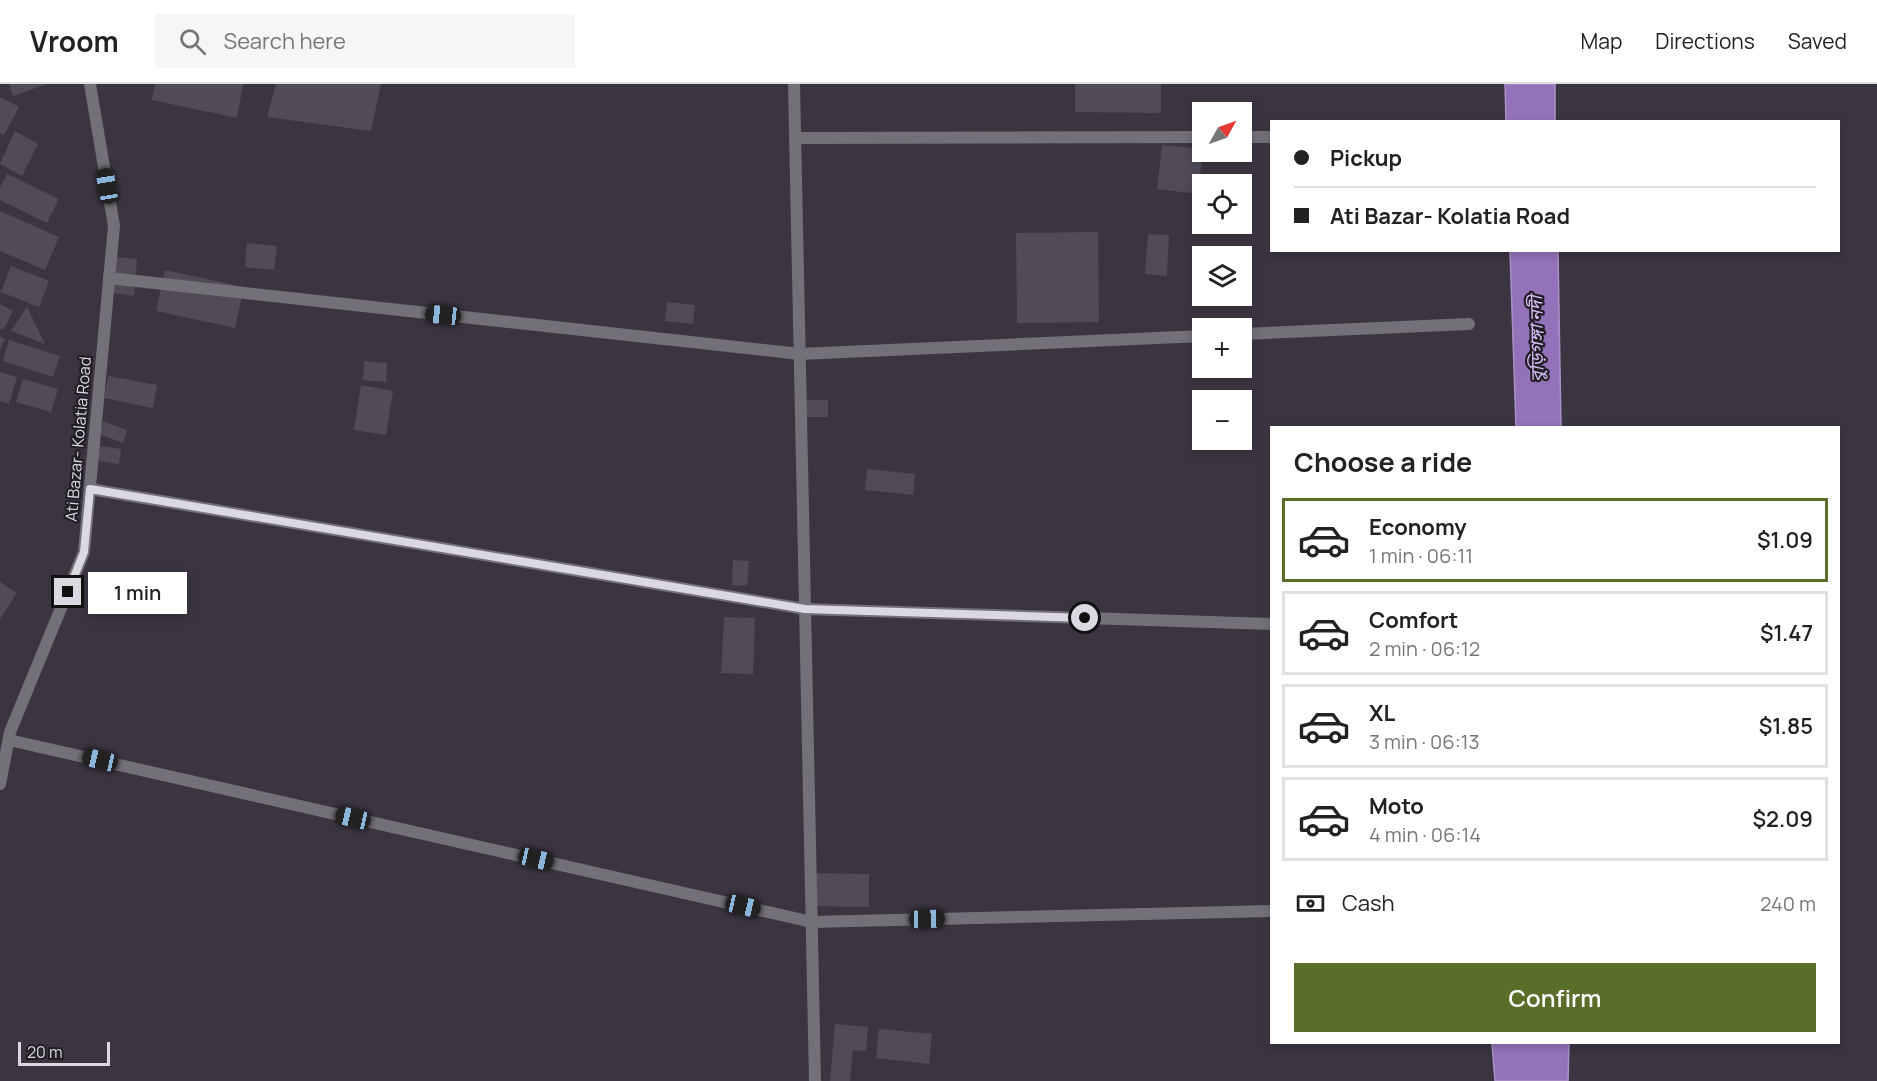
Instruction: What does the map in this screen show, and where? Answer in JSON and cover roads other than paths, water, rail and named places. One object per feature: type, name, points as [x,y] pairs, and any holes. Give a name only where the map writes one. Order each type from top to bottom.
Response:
[{"type":"street","name":"Ati Bazar- Kolatia Road","points":[[0,784],[9,740],[84,552],[114,226],[90,84]]},
{"type":"street","points":[[794,84],[815,1081]]},
{"type":"street","points":[[795,138],[1192,137]]},
{"type":"street","points":[[1252,137],[1270,137]]},
{"type":"street","points":[[109,278],[800,354],[1192,336]]},
{"type":"street","points":[[1252,334],[1469,324]]},
{"type":"street","points":[[90,489],[805,609],[1270,624]]},
{"type":"street","points":[[9,740],[812,922],[1270,911]]},
{"type":"water","points":[[1505,84],[1555,84],[1555,120],[1506,120]]},
{"type":"water","name":"বুড়িগঙ্গা নদী","points":[[1510,252],[1558,252],[1561,426],[1516,426]]},
{"type":"water","points":[[1492,1044],[1569,1044],[1568,1081],[1495,1081]]}]
